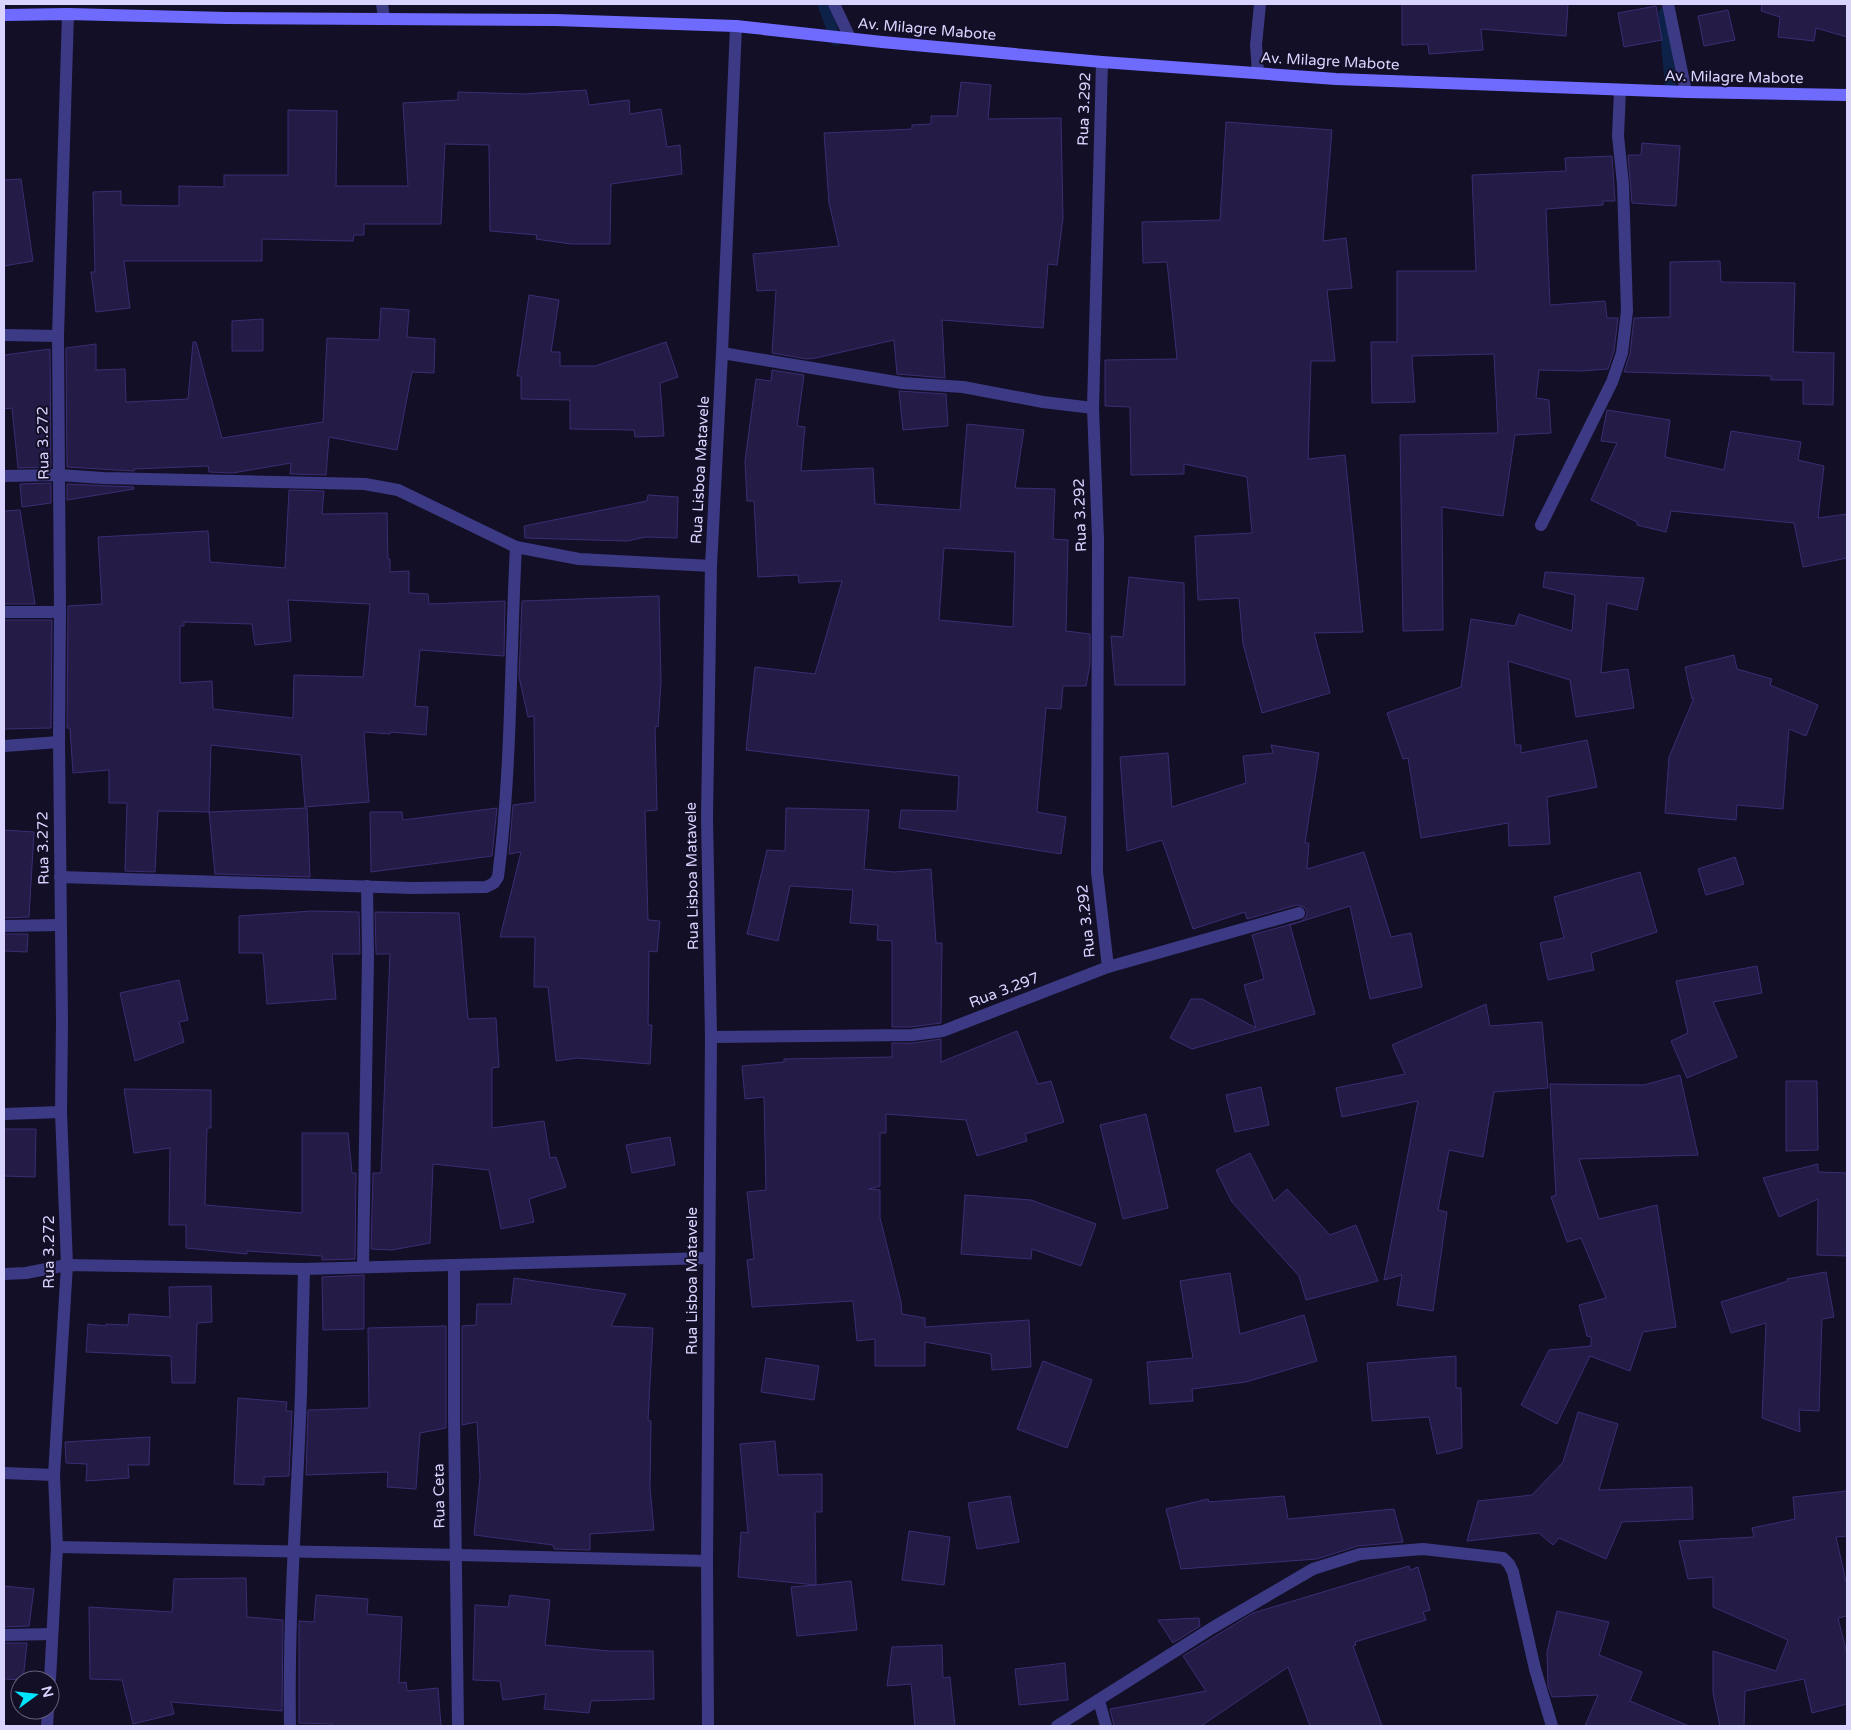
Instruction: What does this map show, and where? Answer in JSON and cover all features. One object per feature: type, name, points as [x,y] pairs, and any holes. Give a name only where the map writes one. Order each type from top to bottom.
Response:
[{"type":"street","points":[[382,4],[384,18]]},
{"type":"street","points":[[834,4],[850,38]]},
{"type":"street","points":[[1258,73],[1256,45],[1260,4]]},
{"type":"street","points":[[1668,4],[1686,92]]},
{"type":"street","name":"Av. Milagre Mabote","points":[[8,11],[68,14],[555,20],[736,26],[1102,62],[1336,79],[1620,90],[1847,96]]},
{"type":"street","name":"Rua 3.272","points":[[50,1670],[57,1547],[54,1474],[68,1265],[61,1112],[58,336],[68,14]]},
{"type":"street","name":"Rua Lisboa Matavele","points":[[708,1726],[707,1560],[711,1037],[707,817],[711,566],[736,26]]},
{"type":"street","name":"Rua 3.292","points":[[1102,62],[1093,408],[1098,539],[1097,872],[1108,967]]},
{"type":"street","points":[[1542,524],[1612,382],[1622,354],[1627,311],[1623,184],[1618,136],[1620,90]]},
{"type":"street","points":[[4,336],[58,336]]},
{"type":"street","points":[[722,353],[902,383],[963,387],[1043,402],[1093,408]]},
{"type":"street","points":[[4,476],[59,475],[103,478],[365,484],[398,490],[516,547],[579,559],[711,566]]},
{"type":"street","points":[[60,877],[412,888],[486,887],[494,883],[498,877],[504,833],[511,710],[516,547]]},
{"type":"street","points":[[4,612],[60,612]]},
{"type":"street","points":[[4,746],[59,742]]},
{"type":"street","points":[[363,1267],[368,956],[366,886]]},
{"type":"street","name":"Rua 3.297","points":[[711,1037],[912,1035],[943,1031],[1108,967],[1299,913]]},
{"type":"street","points":[[4,926],[60,925]]},
{"type":"street","points":[[4,1114],[61,1112]]},
{"type":"street","points":[[4,1274],[68,1265],[304,1269],[709,1258]]},
{"type":"street","name":"Rua Ceta","points":[[454,1265],[458,1726]]},
{"type":"street","points":[[290,1726],[293,1550],[301,1393],[304,1269]]},
{"type":"street","points":[[4,1473],[54,1474]]},
{"type":"street","points":[[57,1547],[293,1550],[456,1556],[707,1560]]},
{"type":"street","points":[[1057,1726],[1212,1628],[1313,1569],[1360,1554],[1423,1549],[1504,1558],[1509,1564],[1513,1572],[1535,1669],[1552,1726]]},
{"type":"street","points":[[4,1635],[52,1634]]},
{"type":"street","points":[[1099,1701],[1106,1726]]},
{"type":"building","points":[[1402,4],[1568,4],[1566,36],[1481,29],[1483,50],[1429,54],[1428,44],[1402,45]]},
{"type":"building","points":[[1762,4],[1847,4],[1847,37],[1816,28],[1814,41],[1778,37],[1780,17],[1761,11]]},
{"type":"building","points":[[1656,6],[1662,40],[1624,47],[1618,13]]},
{"type":"building","points":[[1728,10],[1735,40],[1704,46],[1698,16]]},
{"type":"building","points":[[961,82],[991,85],[988,119],[1061,118],[1063,218],[1057,265],[1048,264],[1043,328],[942,320],[945,378],[897,374],[894,340],[807,359],[772,353],[776,290],[757,291],[753,254],[839,246],[829,203],[824,133],[912,129],[912,125],[931,124],[931,116],[957,116]]},
{"type":"building","points":[[586,90],[589,105],[629,100],[630,114],[661,109],[667,147],[680,145],[682,174],[611,184],[610,244],[571,244],[536,239],[537,235],[490,231],[489,145],[445,144],[441,224],[364,224],[364,235],[354,235],[353,241],[262,239],[262,261],[124,261],[130,308],[96,312],[91,272],[95,272],[93,192],[121,191],[121,205],[179,206],[179,186],[224,187],[224,175],[288,175],[288,110],[337,111],[336,186],[408,186],[403,103],[458,100],[458,92],[523,94]]},
{"type":"building","points":[[1226,122],[1332,130],[1323,241],[1346,238],[1352,288],[1327,290],[1335,361],[1311,361],[1308,459],[1345,455],[1363,632],[1314,633],[1330,693],[1262,713],[1243,644],[1239,598],[1198,600],[1195,536],[1252,533],[1247,477],[1184,464],[1184,474],[1131,475],[1130,407],[1105,406],[1105,360],[1177,359],[1167,262],[1143,263],[1142,222],[1220,220]]},
{"type":"building","points":[[1642,143],[1680,146],[1676,206],[1632,203],[1628,155],[1641,155]]},
{"type":"building","points":[[1612,156],[1615,201],[1603,201],[1603,205],[1546,209],[1550,305],[1605,301],[1607,318],[1618,318],[1614,351],[1608,369],[1580,371],[1539,370],[1536,398],[1549,400],[1551,433],[1515,435],[1503,516],[1442,507],[1443,630],[1403,631],[1400,435],[1498,433],[1494,354],[1412,356],[1415,402],[1372,403],[1371,342],[1397,342],[1397,271],[1476,271],[1472,175],[1566,171],[1565,158]]},
{"type":"building","points":[[21,179],[33,261],[4,266],[4,180]]},
{"type":"building","points":[[1720,261],[1721,282],[1795,283],[1793,352],[1834,353],[1833,405],[1803,404],[1803,380],[1771,380],[1771,376],[1624,372],[1630,354],[1634,318],[1670,317],[1670,262]]},
{"type":"building","points":[[529,295],[559,300],[551,352],[560,352],[560,366],[595,366],[666,342],[678,377],[660,383],[664,436],[635,437],[634,430],[570,429],[570,400],[521,399],[521,376],[517,376]]},
{"type":"building","points":[[381,308],[409,310],[407,337],[435,339],[434,373],[412,372],[397,450],[329,437],[326,475],[290,474],[291,463],[233,473],[209,472],[208,466],[134,469],[134,471],[67,467],[66,348],[96,344],[96,370],[125,369],[126,402],[188,399],[193,342],[196,342],[222,438],[323,422],[327,338],[379,340]]},
{"type":"building","points":[[263,319],[263,351],[232,351],[232,321]]},
{"type":"building","points":[[50,349],[51,467],[18,468],[12,408],[4,409],[4,355]]},
{"type":"building","points":[[772,370],[804,375],[797,426],[805,427],[801,471],[873,468],[875,504],[960,510],[967,424],[1024,430],[1015,488],[1055,489],[1053,539],[1068,540],[1066,631],[1090,634],[1090,664],[1086,686],[1063,686],[1061,709],[1046,708],[1037,812],[1066,817],[1061,854],[899,828],[901,810],[957,811],[959,776],[746,750],[755,667],[815,674],[842,581],[799,583],[798,575],[758,577],[754,501],[747,501],[745,461],[756,379],[771,381]],"holes":[[[944,548],[1015,552],[1013,627],[939,620]]]},
{"type":"building","points":[[899,391],[946,394],[948,426],[903,430]]},
{"type":"building","points":[[1607,410],[1670,420],[1665,457],[1724,470],[1731,431],[1801,442],[1798,460],[1824,466],[1818,518],[1847,514],[1847,558],[1803,567],[1794,523],[1671,511],[1666,532],[1637,525],[1637,522],[1591,500],[1617,443],[1601,441]]},
{"type":"building","points":[[51,483],[51,503],[22,507],[20,484]]},
{"type":"building","points":[[67,484],[134,487],[134,489],[67,500]]},
{"type":"building","points":[[289,490],[324,491],[322,514],[387,513],[390,572],[409,571],[409,593],[428,594],[429,604],[505,601],[504,656],[420,650],[415,706],[428,707],[426,735],[364,732],[369,802],[305,807],[301,755],[211,745],[209,812],[158,811],[155,872],[125,871],[127,803],[109,803],[109,770],[73,773],[70,728],[67,728],[68,606],[102,604],[98,537],[208,531],[210,562],[285,568]],"holes":[[[288,600],[370,604],[363,677],[294,675],[293,718],[213,709],[212,681],[180,683],[180,626],[184,626],[184,622],[252,624],[255,645],[291,641]]]},
{"type":"building","points":[[648,495],[678,497],[677,538],[646,537],[627,541],[525,538],[524,526],[647,501]]},
{"type":"building","points":[[20,510],[35,604],[4,604],[4,511]]},
{"type":"building","points":[[1545,572],[1644,578],[1637,610],[1607,603],[1601,673],[1628,669],[1634,708],[1576,717],[1570,680],[1508,661],[1515,745],[1521,745],[1521,753],[1587,740],[1597,787],[1547,797],[1550,844],[1509,846],[1508,823],[1421,838],[1408,758],[1403,759],[1387,713],[1461,687],[1471,619],[1515,626],[1519,614],[1572,631],[1575,595],[1543,587]]},
{"type":"building","points":[[1129,577],[1184,583],[1185,685],[1115,685],[1111,636],[1123,637]]},
{"type":"building","points":[[659,596],[661,682],[658,727],[655,726],[657,810],[645,811],[648,920],[660,921],[657,952],[649,951],[648,1025],[652,1025],[650,1064],[578,1058],[556,1061],[548,987],[534,987],[535,937],[500,937],[521,852],[509,854],[513,805],[535,802],[534,716],[528,717],[519,677],[522,601]]},
{"type":"building","points":[[4,620],[52,620],[51,728],[4,729]]},
{"type":"building","points":[[1734,655],[1737,669],[1772,679],[1770,685],[1818,705],[1806,736],[1789,729],[1783,809],[1737,805],[1736,820],[1665,813],[1669,757],[1694,698],[1692,699],[1685,667]]},
{"type":"building","points":[[1271,745],[1319,753],[1305,843],[1309,843],[1307,869],[1364,852],[1391,937],[1411,933],[1422,987],[1370,999],[1350,906],[1290,925],[1315,1014],[1192,1049],[1170,1038],[1191,999],[1202,999],[1256,1028],[1244,985],[1264,979],[1252,935],[1302,921],[1307,915],[1307,911],[1304,907],[1297,905],[1247,919],[1245,912],[1193,929],[1162,840],[1127,851],[1120,757],[1168,753],[1172,807],[1246,783],[1243,756],[1273,753]]},
{"type":"building","points":[[307,808],[310,877],[215,874],[209,812]]},
{"type":"building","points":[[497,808],[492,856],[371,872],[370,812],[402,812],[403,820]]},
{"type":"building","points":[[786,808],[869,810],[864,869],[894,872],[931,869],[936,943],[942,943],[941,1023],[911,1027],[892,1027],[892,941],[877,940],[878,925],[850,923],[853,890],[790,886],[778,941],[747,934],[767,850],[785,851]]},
{"type":"building","points":[[4,830],[34,832],[29,917],[4,918]]},
{"type":"building","points":[[1735,857],[1744,884],[1706,895],[1698,869]]},
{"type":"building","points":[[1640,872],[1657,932],[1591,953],[1594,970],[1548,980],[1540,943],[1564,938],[1554,897]]},
{"type":"building","points":[[312,911],[359,912],[360,954],[332,954],[336,999],[267,1004],[263,953],[239,953],[239,916]]},
{"type":"building","points":[[375,912],[459,913],[468,1019],[496,1018],[499,1067],[492,1068],[492,1128],[544,1121],[550,1158],[556,1157],[566,1187],[529,1199],[534,1222],[501,1229],[489,1170],[433,1164],[430,1243],[392,1250],[371,1249],[373,1173],[381,1173],[390,954],[376,954]]},
{"type":"building","points":[[4,934],[28,934],[27,952],[4,951]]},
{"type":"building","points":[[1757,966],[1762,993],[1713,1002],[1737,1057],[1687,1078],[1671,1041],[1688,1033],[1676,981]]},
{"type":"building","points":[[179,980],[188,1020],[179,1022],[184,1042],[135,1061],[120,993]]},
{"type":"building","points":[[1486,1004],[1490,1026],[1542,1022],[1548,1088],[1494,1092],[1483,1157],[1449,1150],[1438,1210],[1447,1212],[1433,1311],[1397,1305],[1402,1275],[1384,1280],[1418,1101],[1342,1117],[1336,1088],[1405,1074],[1392,1045]]},
{"type":"building","points":[[1017,1031],[1038,1084],[1051,1081],[1064,1122],[1025,1134],[1027,1141],[977,1156],[966,1120],[886,1114],[886,1133],[880,1133],[880,1186],[869,1189],[880,1190],[880,1218],[901,1302],[902,1314],[925,1318],[925,1327],[1029,1320],[1031,1367],[992,1370],[991,1354],[925,1342],[925,1366],[875,1366],[875,1339],[857,1341],[853,1301],[752,1307],[747,1260],[754,1259],[747,1192],[766,1190],[764,1097],[745,1099],[742,1066],[784,1062],[784,1059],[892,1057],[892,1043],[913,1043],[941,1039],[941,1062]]},
{"type":"building","points":[[1680,1075],[1698,1155],[1579,1159],[1599,1219],[1657,1205],[1676,1327],[1643,1332],[1630,1371],[1590,1356],[1557,1424],[1521,1405],[1549,1350],[1591,1346],[1591,1337],[1587,1336],[1579,1305],[1606,1298],[1581,1238],[1567,1242],[1551,1197],[1556,1195],[1550,1084],[1644,1085]]},
{"type":"building","points":[[1786,1081],[1817,1081],[1818,1150],[1786,1151]]},
{"type":"building","points":[[1261,1087],[1269,1125],[1235,1132],[1226,1095]]},
{"type":"building","points":[[124,1089],[211,1090],[211,1128],[207,1128],[205,1205],[302,1213],[302,1133],[348,1133],[352,1173],[356,1173],[355,1259],[322,1260],[322,1256],[247,1251],[247,1254],[186,1248],[186,1225],[169,1225],[170,1148],[134,1153]]},
{"type":"building","points":[[1146,1114],[1168,1208],[1123,1219],[1100,1125]]},
{"type":"building","points":[[4,1129],[36,1129],[35,1177],[4,1176]]},
{"type":"building","points":[[670,1137],[675,1165],[632,1173],[626,1145]]},
{"type":"building","points":[[1250,1153],[1274,1201],[1287,1189],[1330,1235],[1356,1225],[1378,1281],[1306,1300],[1299,1276],[1232,1202],[1216,1170]]},
{"type":"building","points":[[1818,1164],[1818,1172],[1847,1173],[1847,1256],[1817,1255],[1818,1199],[1779,1217],[1763,1178]]},
{"type":"building","points":[[965,1195],[1031,1200],[1096,1224],[1081,1266],[1032,1249],[1031,1259],[961,1254]]},
{"type":"building","points":[[1826,1272],[1834,1317],[1822,1319],[1819,1411],[1799,1410],[1800,1432],[1762,1418],[1766,1323],[1731,1333],[1721,1302],[1788,1281],[1787,1279]]},
{"type":"building","points":[[1230,1273],[1240,1334],[1304,1315],[1317,1361],[1246,1382],[1192,1389],[1193,1401],[1150,1404],[1147,1362],[1193,1358],[1180,1281]]},
{"type":"building","points":[[364,1275],[364,1329],[323,1330],[322,1277]]},
{"type":"building","points":[[514,1278],[626,1294],[611,1326],[653,1328],[648,1420],[651,1421],[650,1488],[654,1530],[590,1534],[590,1550],[554,1549],[553,1545],[474,1535],[480,1477],[477,1422],[462,1425],[462,1326],[476,1325],[477,1304],[511,1304]]},
{"type":"building","points":[[211,1286],[212,1322],[197,1323],[195,1383],[172,1383],[171,1356],[86,1352],[88,1324],[106,1326],[106,1324],[128,1325],[129,1314],[170,1317],[169,1287]]},
{"type":"building","points":[[446,1326],[446,1428],[420,1433],[416,1489],[387,1487],[388,1472],[306,1475],[308,1410],[369,1408],[368,1328]]},
{"type":"building","points":[[1456,1356],[1456,1388],[1461,1388],[1462,1448],[1437,1454],[1429,1417],[1372,1421],[1367,1363]]},
{"type":"building","points":[[766,1358],[819,1366],[814,1400],[761,1392]]},
{"type":"building","points":[[1043,1361],[1092,1380],[1067,1448],[1017,1429]]},
{"type":"building","points":[[238,1398],[287,1402],[286,1411],[292,1411],[289,1476],[264,1477],[264,1485],[234,1484]]},
{"type":"building","points":[[1578,1412],[1618,1424],[1599,1490],[1692,1487],[1693,1519],[1622,1522],[1606,1559],[1559,1538],[1553,1545],[1539,1533],[1467,1541],[1478,1501],[1532,1495],[1563,1462]]},
{"type":"building","points":[[150,1437],[149,1465],[128,1465],[129,1478],[86,1481],[87,1464],[66,1463],[65,1442]]},
{"type":"building","points":[[775,1441],[778,1475],[822,1474],[822,1512],[815,1512],[816,1585],[738,1577],[741,1532],[748,1533],[740,1444]]},
{"type":"building","points":[[1847,1491],[1847,1536],[1836,1537],[1847,1586],[1847,1616],[1838,1618],[1847,1654],[1847,1704],[1812,1713],[1804,1679],[1745,1691],[1744,1726],[1720,1726],[1713,1693],[1713,1651],[1776,1671],[1788,1640],[1713,1607],[1713,1577],[1688,1579],[1679,1541],[1754,1537],[1752,1528],[1795,1519],[1793,1497]]},
{"type":"building","points":[[1010,1496],[1019,1542],[977,1549],[968,1503]]},
{"type":"building","points":[[1284,1496],[1288,1519],[1394,1509],[1403,1542],[1358,1546],[1317,1559],[1181,1569],[1166,1509],[1208,1499],[1209,1502]]},
{"type":"building","points":[[909,1531],[950,1537],[944,1585],[902,1580]]},
{"type":"building","points":[[1409,1566],[1410,1570],[1418,1567],[1430,1610],[1423,1612],[1426,1620],[1355,1642],[1356,1645],[1353,1646],[1382,1726],[1310,1726],[1288,1667],[1201,1726],[1114,1726],[1110,1709],[1206,1691],[1183,1656],[1253,1613]]},
{"type":"building","points":[[246,1578],[247,1617],[283,1620],[282,1711],[171,1702],[174,1714],[133,1724],[122,1680],[90,1679],[89,1607],[172,1612],[174,1579]]},
{"type":"building","points":[[851,1581],[857,1630],[797,1636],[791,1587]]},
{"type":"building","points":[[4,1586],[34,1589],[29,1626],[4,1627]]},
{"type":"building","points":[[316,1595],[368,1599],[367,1614],[402,1617],[399,1683],[406,1682],[407,1691],[438,1688],[441,1726],[332,1726],[332,1724],[299,1723],[299,1621],[314,1622]]},
{"type":"building","points":[[510,1595],[550,1600],[545,1645],[610,1651],[653,1651],[654,1699],[591,1701],[589,1713],[544,1709],[546,1694],[503,1700],[500,1681],[473,1680],[475,1605],[508,1607]]},
{"type":"building","points":[[1557,1611],[1609,1622],[1599,1655],[1642,1672],[1630,1701],[1689,1726],[1585,1726],[1598,1695],[1552,1697],[1548,1686],[1547,1652]]},
{"type":"building","points":[[1199,1618],[1200,1626],[1173,1643],[1158,1620]]},
{"type":"building","points":[[4,1643],[27,1643],[24,1670],[10,1670],[10,1679],[4,1679]]},
{"type":"building","points":[[942,1645],[943,1678],[950,1677],[955,1726],[915,1726],[911,1684],[887,1686],[892,1647]]},
{"type":"building","points":[[1065,1663],[1068,1700],[1019,1705],[1015,1669]]},
{"type":"waterway","points":[[823,4],[836,40]]},
{"type":"waterway","points":[[1664,13],[1671,93]]}]
